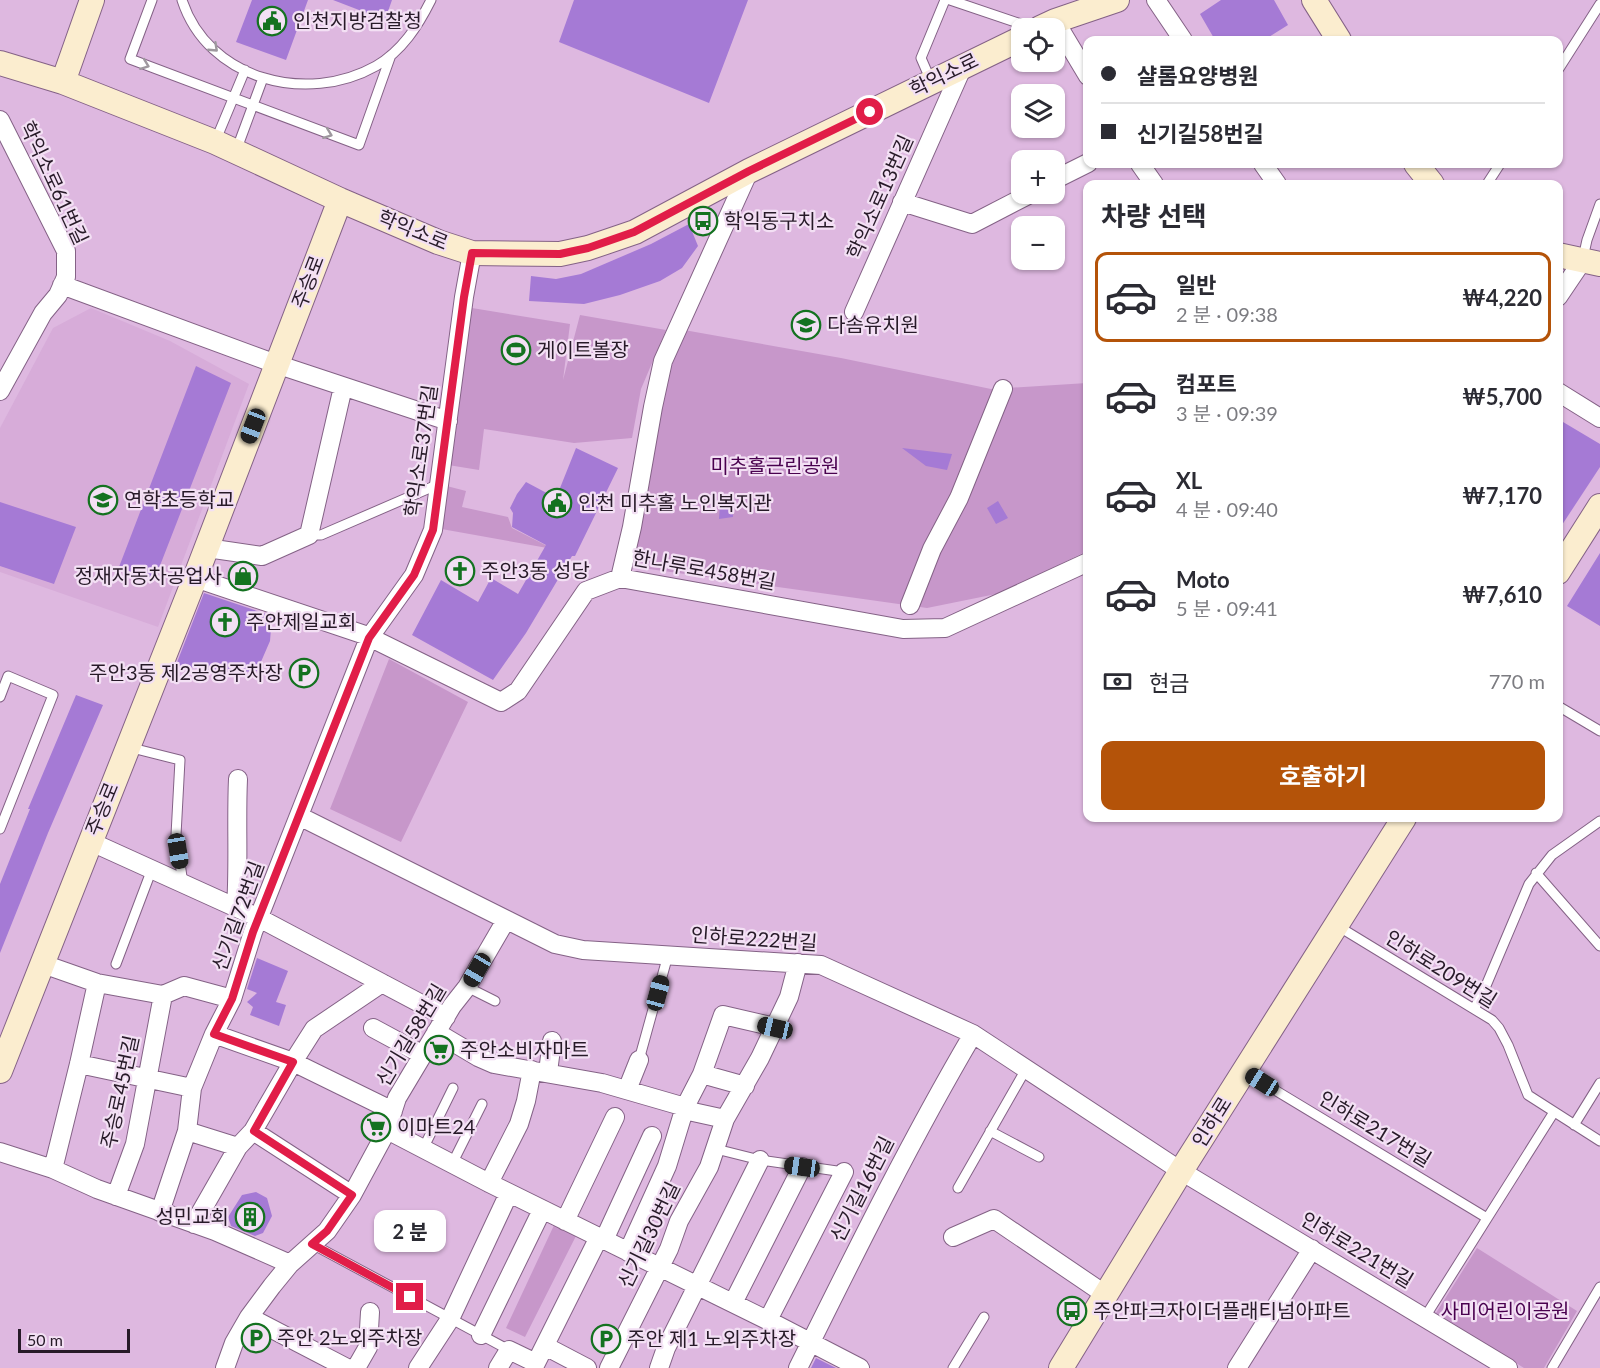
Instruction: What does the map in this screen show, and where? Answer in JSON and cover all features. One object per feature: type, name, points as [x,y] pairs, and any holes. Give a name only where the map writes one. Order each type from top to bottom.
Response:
[{"type":"street","points":[[63,82],[92,0]]},
{"type":"street","points":[[1065,18],[1117,0]]},
{"type":"street","points":[[1156,0],[1179,36]]},
{"type":"street","points":[[1314,0],[1336,36]]},
{"type":"street","name":"학익소로","points":[[0,63],[63,82],[226,146],[340,200],[438,242],[472,253],[560,254],[588,248],[634,232],[749,171],[1011,43]]},
{"type":"street","points":[[1065,50],[1083,70]]},
{"type":"street","name":"학익소로13번길","points":[[854,312],[963,66]]},
{"type":"street","name":"학익소로61번길","points":[[0,120],[66,252],[66,277],[58,295],[43,313],[0,391]]},
{"type":"street","points":[[1065,174],[1083,166]]},
{"type":"street","points":[[1419,168],[1429,180]]},
{"type":"street","points":[[620,578],[632,527],[663,361],[749,171]]},
{"type":"street","name":"주승로","points":[[0,1071],[207,548],[340,200]]},
{"type":"street","points":[[902,202],[972,224],[1011,204]]},
{"type":"street","name":"학익소로37번길","points":[[369,638],[414,575],[433,530],[472,253]]},
{"type":"street","points":[[1563,256],[1591,262]]},
{"type":"street","points":[[1563,292],[1591,262]]},
{"type":"street","points":[[62,285],[276,364],[448,421]]},
{"type":"street","points":[[207,548],[262,556],[309,535],[343,387]]},
{"type":"street","points":[[910,605],[932,549],[959,498],[1003,389]]},
{"type":"street","points":[[1563,395],[1600,418]]},
{"type":"street","points":[[1563,564],[1600,506]]},
{"type":"street","name":"한나루로458번길","points":[[369,638],[501,702],[518,691],[586,591],[620,578],[903,628],[945,628],[1083,564]]},
{"type":"street","points":[[195,578],[369,638]]},
{"type":"street","name":"신기길72번길","points":[[160,1212],[187,1131],[192,1088],[214,1034],[232,999],[253,932],[369,638]]},
{"type":"street","points":[[236,907],[238,779]]},
{"type":"street","name":"인하로222번길","points":[[299,816],[555,944],[574,948],[821,965],[973,1034],[1181,1171]]},
{"type":"street","name":"인하로","points":[[1061,1368],[1181,1171],[1401,822]]},
{"type":"street","points":[[90,841],[259,918],[382,983],[441,1024],[478,1057],[494,1064],[516,1069],[540,1071],[627,1090],[685,1107],[693,1112],[725,1119]]},
{"type":"street","name":"신기길58번길","points":[[225,1368],[234,1342],[249,1317],[290,1264],[327,1231],[352,1195],[386,1132],[397,1098],[506,920]]},
{"type":"street","name":"신기길30번길","points":[[609,1368],[669,1249],[679,1221],[709,1167],[725,1119],[745,1086],[789,998],[798,963]]},
{"type":"street","points":[[43,964],[97,983],[163,994],[184,986],[232,999]]},
{"type":"street","points":[[53,1169],[97,983]]},
{"type":"street","points":[[194,1224],[238,1147],[254,1131],[314,1029],[382,983]]},
{"type":"street","name":"주승로45번길","points":[[116,1196],[135,1144],[163,994]]},
{"type":"street","points":[[628,1252],[667,1166],[685,1107],[702,1074],[723,1015],[775,1028]]},
{"type":"street","points":[[373,1028],[423,1055]]},
{"type":"street","name":"신기길58번길","points":[[214,1034],[293,1062],[393,1111]]},
{"type":"street","name":"신기길16번길","points":[[798,1368],[911,1142],[973,1034]]},
{"type":"street","points":[[489,1183],[519,1124],[526,1101],[552,1041]]},
{"type":"street","points":[[627,1090],[639,1060]]},
{"type":"street","points":[[79,1064],[192,1088]]},
{"type":"street","points":[[702,1074],[745,1086]]},
{"type":"street","points":[[565,1221],[615,1116]]},
{"type":"street","points":[[187,1131],[238,1147]]},
{"type":"street","points":[[254,1131],[352,1195]]},
{"type":"street","points":[[386,1132],[391,1132],[860,1368]]},
{"type":"street","points":[[498,1368],[509,1350],[539,1366],[545,1346],[652,1136]]},
{"type":"street","points":[[0,1152],[53,1169],[290,1264]]},
{"type":"street","points":[[659,1368],[666,1348],[760,1160]]},
{"type":"street","points":[[733,1303],[802,1167]]},
{"type":"street","name":"인하로221번길","points":[[1181,1171],[1508,1368]]},
{"type":"street","points":[[768,1320],[844,1172]]},
{"type":"street","points":[[418,1368],[450,1319],[509,1193]]},
{"type":"street","points":[[481,1335],[542,1209]]},
{"type":"street","points":[[953,1237],[994,1219],[1106,1295]]},
{"type":"street","points":[[1237,1368],[1312,1249]]},
{"type":"street","points":[[356,1368],[368,1347],[370,1312]]},
{"type":"street","points":[[249,1317],[317,1361],[347,1368]]},
{"type":"street","points":[[545,1346],[587,1368]]},
{"type":"lane","points":[[152,0],[130,59],[359,146],[391,55]]},
{"type":"lane","points":[[182,0],[196,27],[212,47],[232,63],[263,78],[304,85],[330,83],[355,76],[378,65],[391,55],[419,24],[431,0]]},
{"type":"lane","points":[[931,82],[921,58],[945,0]]},
{"type":"lane","points":[[950,0],[1014,18]]},
{"type":"lane","points":[[1563,62],[1600,4]]},
{"type":"lane","points":[[226,146],[233,98],[245,70]]},
{"type":"lane","points":[[226,146],[254,106],[263,78]]},
{"type":"lane","points":[[1591,262],[1587,240],[1600,204]]},
{"type":"lane","points":[[309,535],[321,535],[440,484]]},
{"type":"lane","points":[[0,697],[8,676],[53,694],[0,829]]},
{"type":"lane","points":[[1563,709],[1600,731]]},
{"type":"lane","points":[[127,747],[180,760],[176,835],[183,884]]},
{"type":"lane","points":[[1474,1009],[1529,884],[1536,873],[1552,855],[1600,821]]},
{"type":"lane","points":[[116,964],[152,869]]},
{"type":"lane","points":[[1536,873],[1600,946]]},
{"type":"lane","name":"인하로209번길","points":[[1336,925],[1492,1020],[1508,1045],[1528,1095],[1600,1141]]},
{"type":"lane","points":[[639,1060],[668,955]]},
{"type":"lane","points":[[467,987],[495,1001]]},
{"type":"lane","points":[[958,1188],[1026,1069]]},
{"type":"lane","name":"인하로217번길","points":[[1244,1071],[1486,1218]]},
{"type":"lane","points":[[1574,1125],[1600,1083]]},
{"type":"lane","points":[[423,1149],[453,1088]]},
{"type":"lane","points":[[452,1164],[482,1104]]},
{"type":"lane","points":[[1425,1317],[1554,1112]]},
{"type":"lane","points":[[990,1131],[1039,1157]]},
{"type":"lane","points":[[716,1149],[760,1160],[844,1172]]},
{"type":"lane","points":[[312,1244],[509,1350]]},
{"type":"lane","points":[[1552,1368],[1600,1287]]},
{"type":"lane","points":[[953,1368],[984,1317]]},
{"type":"shaded area","name":"연학초등학교","points":[[91,308],[170,341],[249,384],[158,627],[0,572],[0,428],[53,328]]},
{"type":"green space","points":[[472,308],[570,324],[563,380],[580,315],[666,330],[641,389],[632,438],[574,443],[484,429],[479,470],[442,464],[462,377]]},
{"type":"green space","name":"미추홀근린공원","points":[[684,330],[841,358],[991,389],[1083,383],[1083,553],[1001,593],[927,608],[635,567],[632,527],[668,368]]},
{"type":"green space","points":[[439,484],[466,491],[462,507],[508,517],[512,528],[553,549],[436,528]]},
{"type":"green space","points":[[389,659],[468,702],[401,842],[330,809]]},
{"type":"green space","points":[[556,1221],[578,1232],[525,1337],[506,1328]]},
{"type":"green space","name":"사미어린이공원","points":[[1477,1248],[1577,1311],[1544,1368],[1524,1368],[1436,1313]]},
{"type":"building","name":"인천지방검찰청","points":[[252,0],[308,0],[286,60],[236,42]]},
{"type":"building","name":"인천지방검찰청","points":[[333,0],[392,0],[385,20]]},
{"type":"building","points":[[574,0],[748,0],[709,103],[559,42]]},
{"type":"building","points":[[1221,0],[1274,0],[1288,25],[1270,36],[1213,36],[1200,14]]},
{"type":"building","points":[[689,224],[698,246],[682,268],[660,281],[620,295],[584,304],[529,301],[531,276],[556,279],[581,274],[651,244]]},
{"type":"building","points":[[196,366],[231,383],[154,581],[119,567]]},
{"type":"building","points":[[1563,422],[1600,444],[1600,467],[1563,523]]},
{"type":"building","points":[[576,448],[618,468],[575,556],[572,556],[526,633],[493,680],[412,635],[441,580],[478,602],[491,578],[518,594],[546,545],[512,527],[513,513],[510,508],[526,482],[556,498]]},
{"type":"building","points":[[902,448],[952,454],[947,470],[926,466]]},
{"type":"building","points":[[732,501],[733,517],[719,519],[720,504]]},
{"type":"building","points":[[998,501],[1008,518],[996,524],[987,508]]},
{"type":"building","points":[[0,502],[76,527],[54,584],[0,566]]},
{"type":"building","points":[[1600,553],[1600,626],[1567,606]]},
{"type":"building","name":"주안제일교회","points":[[204,593],[272,616],[270,641],[257,671],[224,673],[176,665]]},
{"type":"building","points":[[76,695],[103,705],[0,953],[0,884],[30,809],[28,809]]},
{"type":"building","points":[[257,958],[288,971],[276,1002],[286,1005],[279,1026],[250,1015],[253,1007],[247,1002],[257,993],[247,989]]},
{"type":"building","name":"성민교회","points":[[256,1192],[267,1198],[272,1216],[263,1233],[255,1236],[231,1226],[228,1217],[242,1195]]},
{"type":"building","points":[[816,1358],[836,1368],[811,1368]]},
{"type":"place","name":"인천지방검찰청","points":[[272,21]]},
{"type":"place","name":"학익동구치소","points":[[703,221]]},
{"type":"place","name":"다솜유치원","points":[[806,325]]},
{"type":"place","name":"게이트볼장","points":[[516,350]]},
{"type":"place","name":"연학초등학교","points":[[103,500]]},
{"type":"place","name":"인천 미추홀 노인복지관","points":[[557,503]]},
{"type":"place","name":"주안3동 성당","points":[[460,571]]},
{"type":"place","name":"정재자동차공업사","points":[[243,576]]},
{"type":"place","name":"주안제일교회","points":[[225,622]]},
{"type":"place","name":"주안3동 제2공영주차장","points":[[304,673]]},
{"type":"place","name":"주안소비자마트","points":[[439,1050]]},
{"type":"place","name":"이마트24","points":[[376,1127]]},
{"type":"place","name":"성민교회","points":[[250,1217]]},
{"type":"place","name":"주안파크자이더플래티넘아파트","points":[[1072,1311]]},
{"type":"place","name":"주안 2노외주차장","points":[[256,1338]]},
{"type":"place","name":"주안 제1 노외주차장","points":[[606,1339]]},
{"type":"route","points":[[410,1297],[312,1244],[327,1231],[352,1195],[254,1131],[293,1062],[214,1034],[232,999],[253,932],[369,638],[414,575],[433,530],[472,253],[560,254],[588,248],[634,232],[749,171],[870,112]]}]
